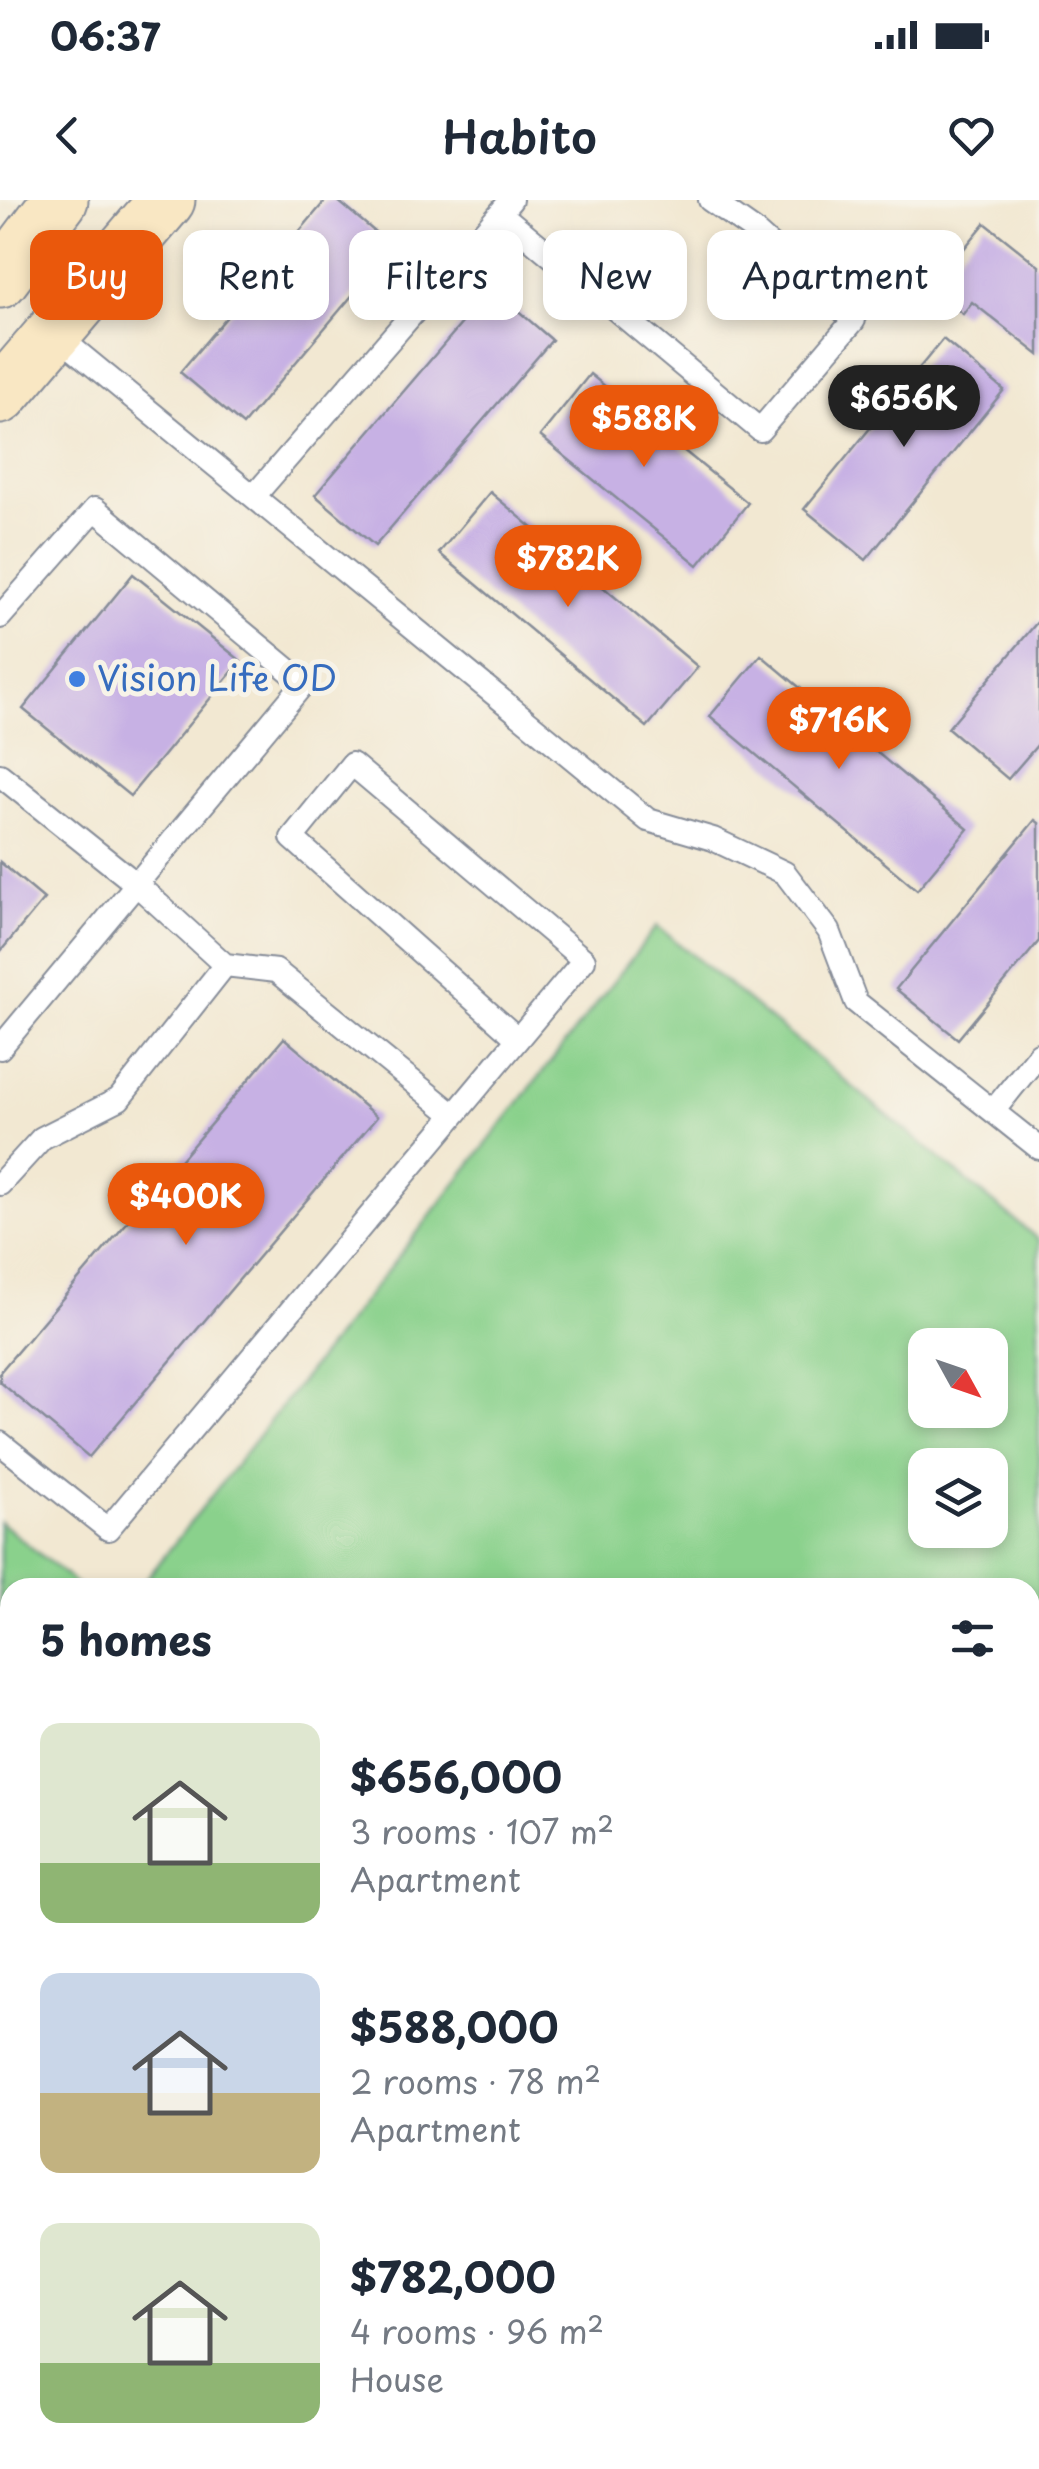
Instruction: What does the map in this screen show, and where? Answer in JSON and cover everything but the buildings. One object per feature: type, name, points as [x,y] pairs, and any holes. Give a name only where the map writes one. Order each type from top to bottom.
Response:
[{"type":"main road","points":[[6,260],[60,200]]},
{"type":"main road","points":[[0,396],[166,200]]},
{"type":"lane","points":[[255,495],[506,206],[760,430],[854,320],[753,230],[710,200]]},
{"type":"lane","points":[[54,332],[648,820],[713,840],[786,874],[829,931],[856,1002],[1039,1148]]},
{"type":"lane","points":[[0,616],[94,509],[304,683],[0,1048]]},
{"type":"lane","points":[[0,1443],[108,1529],[454,1115],[518,1039],[584,960],[352,764],[292,838],[518,1039]]},
{"type":"lane","points":[[0,775],[135,884],[225,966],[276,971],[454,1115]]},
{"type":"lane","points":[[0,1184],[42,1138],[119,1099],[225,966]]},
{"type":"lane","points":[[994,1110],[1039,1054]]},
{"type":"green space","points":[[657,926],[1039,1240],[1039,1578],[147,1578]]},
{"type":"green space","points":[[0,1522],[69,1578],[0,1578]]},
{"type":"place","name":"Vision Life OD","points":[[77,679]]}]
